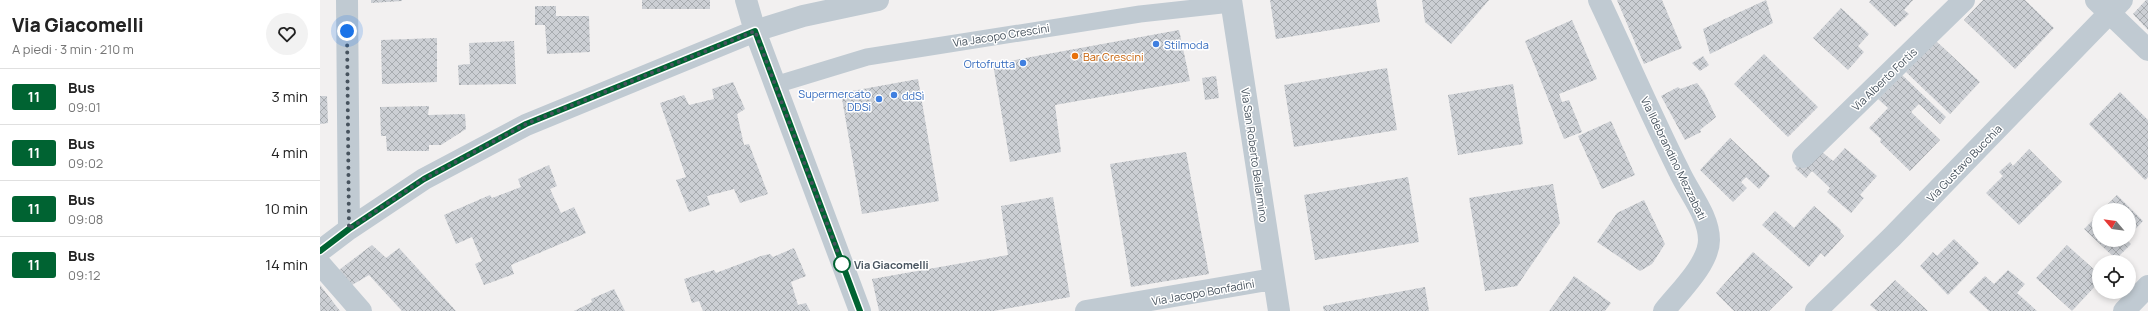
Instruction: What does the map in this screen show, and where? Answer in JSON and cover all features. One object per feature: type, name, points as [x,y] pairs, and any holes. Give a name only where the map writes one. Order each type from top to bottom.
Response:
[{"type":"street","points":[[347,0],[349,229]]},
{"type":"street","points":[[746,0],[755,31],[860,311]]},
{"type":"street","points":[[320,251],[349,229],[424,179],[526,124],[755,31],[803,16],[878,0]]},
{"type":"street","name":"Via Ildebrandino Mezzabati","points":[[1599,0],[1679,172],[1706,224],[1709,241],[1706,254],[1699,268],[1664,311]]},
{"type":"street","name":"Via Alberto Fortis","points":[[1803,157],[1964,0]]},
{"type":"street","name":"Via San Roberto Bellarmino","points":[[1231,2],[1279,311]]},
{"type":"street","points":[[2110,4],[2148,50]]},
{"type":"street","name":"Via Gustavo Bucchia","points":[[1816,311],[1892,237],[2110,4]]},
{"type":"street","points":[[320,264],[361,311]]},
{"type":"street","name":"Via Jacopo Bonfadini","points":[[1086,311],[1273,279]]},
{"type":"street","points":[[2124,311],[2148,286]]},
{"type":"lane","name":"Via Jacopo Crescini","points":[[775,85],[867,57],[1140,14],[1231,2]]},
{"type":"building","points":[[371,0],[402,0],[402,1],[371,3]]},
{"type":"building","points":[[642,0],[710,0],[710,9],[642,9]]},
{"type":"building","points":[[1270,0],[1376,0],[1380,22],[1276,39]]},
{"type":"building","points":[[1422,0],[1489,0],[1451,44],[1425,22]]},
{"type":"building","points":[[1617,0],[1662,0],[1682,48],[1644,64]]},
{"type":"building","points":[[1766,0],[1773,23],[1710,54],[1703,29]]},
{"type":"building","points":[[1871,0],[1913,0],[1904,10],[1909,14],[1895,27],[1869,2]]},
{"type":"building","points":[[1983,0],[2025,0],[2054,28],[2015,69],[1964,20]]},
{"type":"building","points":[[2146,0],[2148,0],[2148,30],[2133,14]]},
{"type":"building","points":[[535,6],[556,6],[556,16],[589,16],[590,52],[547,54],[545,25],[535,25]]},
{"type":"building","points":[[1841,8],[1869,34],[1858,46],[1864,52],[1848,70],[1813,38]]},
{"type":"building","points":[[1572,20],[1597,79],[1559,94],[1562,102],[1569,100],[1582,132],[1564,139],[1525,41]]},
{"type":"building","points":[[1179,30],[1190,81],[1055,105],[1061,152],[1010,162],[993,64]]},
{"type":"building","points":[[437,38],[437,82],[382,84],[381,40]]},
{"type":"building","points":[[514,41],[516,84],[459,85],[458,65],[470,64],[469,43]]},
{"type":"building","points":[[1936,41],[1980,82],[1950,114],[1906,72]]},
{"type":"building","points":[[1764,54],[1818,107],[1788,137],[1734,84]]},
{"type":"building","points":[[1703,56],[1709,65],[1700,71],[1692,63]]},
{"type":"building","points":[[1387,68],[1397,130],[1294,147],[1284,85]]},
{"type":"building","points":[[1902,75],[1946,117],[1940,124],[1919,104],[1911,112],[1940,140],[1910,171],[1880,142],[1881,139],[1869,128],[1888,108],[1878,99]]},
{"type":"building","points":[[1216,76],[1219,98],[1205,100],[1202,78]]},
{"type":"building","points":[[918,79],[939,201],[862,214],[841,93]]},
{"type":"building","points":[[733,82],[745,109],[737,114],[744,145],[749,144],[768,194],[740,203],[734,189],[707,196],[710,205],[689,212],[676,180],[686,177],[660,103],[684,95],[689,105],[714,99],[712,89]]},
{"type":"building","points":[[1697,83],[1704,92],[1716,117],[1700,130],[1701,132],[1685,140],[1661,96],[1678,87],[1680,89]]},
{"type":"building","points":[[1513,84],[1523,144],[1458,155],[1448,95]]},
{"type":"building","points":[[2120,92],[2148,120],[2148,177],[2145,180],[2089,124]]},
{"type":"building","points":[[320,96],[327,96],[328,123],[320,124]]},
{"type":"building","points":[[429,106],[428,115],[465,114],[466,129],[441,145],[429,145],[429,151],[387,151],[386,136],[381,136],[380,107]]},
{"type":"building","points":[[1611,121],[1635,175],[1602,189],[1578,136]]},
{"type":"building","points":[[1730,138],[1770,176],[1759,189],[1746,177],[1741,182],[1747,188],[1733,202],[1700,170]]},
{"type":"building","points":[[1815,146],[1833,161],[1845,148],[1877,176],[1860,195],[1864,198],[1851,213],[1827,192],[1830,188],[1812,171],[1806,178],[1795,168]]},
{"type":"building","points":[[2029,149],[2062,182],[2019,225],[1986,193],[2003,176],[1999,172],[2010,162],[2013,166]]},
{"type":"building","points":[[1186,152],[1209,274],[1131,287],[1110,164]]},
{"type":"building","points":[[549,165],[557,186],[550,189],[561,213],[574,207],[586,233],[511,265],[514,274],[484,285],[475,264],[482,261],[472,237],[456,244],[444,215],[490,195],[492,198],[521,187],[518,179]]},
{"type":"building","points":[[1408,177],[1419,242],[1315,260],[1304,195]]},
{"type":"building","points":[[1553,184],[1560,223],[1517,286],[1485,291],[1469,198]]},
{"type":"building","points":[[2117,195],[2125,203],[2109,203]]},
{"type":"building","points":[[1053,197],[1070,297],[994,311],[879,311],[872,279],[1008,255],[1001,206]]},
{"type":"building","points":[[1644,200],[1665,244],[1652,264],[1640,271],[1597,242],[1617,213]]},
{"type":"building","points":[[1814,206],[1841,230],[1840,232],[1844,236],[1825,257],[1821,253],[1809,267],[1762,225],[1775,211],[1794,228]]},
{"type":"building","points":[[2136,214],[2143,221],[2136,228]]},
{"type":"building","points":[[2092,221],[2092,236],[2084,229]]},
{"type":"building","points":[[1954,239],[1979,263],[1948,295],[1920,266],[1933,252],[1937,256]]},
{"type":"building","points":[[372,245],[386,258],[399,248],[456,311],[402,311],[369,275],[347,288],[335,273]]},
{"type":"building","points":[[2067,245],[2092,268],[2092,290],[2072,311],[2036,278]]},
{"type":"building","points":[[2103,247],[2128,247],[2120,255],[2112,255]]},
{"type":"building","points":[[794,248],[806,276],[791,282],[798,305],[806,303],[810,311],[703,311],[699,301],[692,303],[684,279],[714,270],[716,273],[761,256],[770,254],[773,257]]},
{"type":"building","points":[[1753,252],[1793,287],[1769,311],[1734,311],[1716,293]]},
{"type":"building","points":[[2008,270],[2025,284],[2017,293],[2037,311],[1989,311],[1969,292],[1985,276],[1994,284]]},
{"type":"building","points":[[1574,276],[1611,303],[1605,311],[1549,311]]},
{"type":"building","points":[[1895,280],[1928,311],[1877,311],[1870,305]]},
{"type":"building","points":[[320,285],[340,311],[320,311]]},
{"type":"building","points":[[1425,287],[1429,311],[1324,311],[1323,306]]},
{"type":"building","points":[[614,289],[625,311],[574,311],[592,302],[591,299]]},
{"type":"bus line","name":"11","points":[[320,251],[349,229],[424,179],[526,124],[717,45],[755,31],[860,311]]},
{"type":"place","name":"Stilmoda","points":[[1156,44]]},
{"type":"place","name":"Bar Crescini","points":[[1075,56]]},
{"type":"place","name":"Ortofrutta","points":[[1023,63]]},
{"type":"place","name":"ddSì","points":[[894,95]]},
{"type":"place","name":"Supermercato DDSi","points":[[879,99]]},
{"type":"place","name":"Via Giacomelli","points":[[842,264]]},
{"type":"route","points":[[347,31],[349,229],[424,179],[526,124],[717,45],[755,31],[844,269],[842,264]]}]
